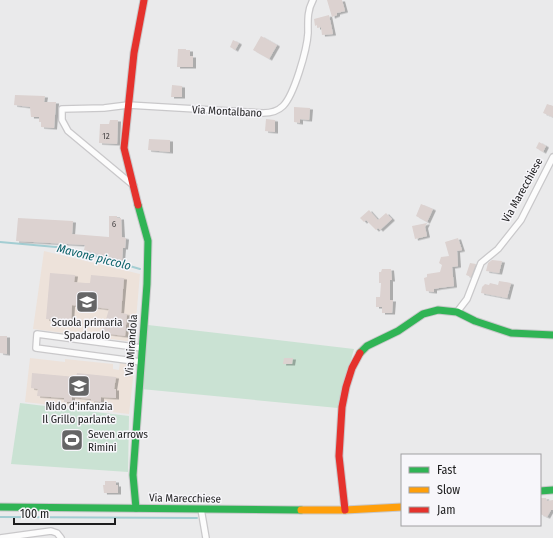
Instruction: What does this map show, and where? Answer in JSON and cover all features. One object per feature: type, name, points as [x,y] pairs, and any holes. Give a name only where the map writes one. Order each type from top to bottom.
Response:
[{"type":"street","name":"Via Mirandola","points":[[136,508],[134,464],[147,284],[148,241],[124,148],[134,53],[144,0]]},
{"type":"street","name":"Via Montalbano","points":[[128,105],[272,113],[282,107],[289,99],[303,58],[308,34],[307,19],[313,0]]},
{"type":"street","points":[[128,105],[104,108],[62,109],[62,120],[68,131],[134,186]]},
{"type":"street","name":"Via Marecchiese","points":[[457,312],[467,299],[481,263],[498,249],[521,220],[553,157]]},
{"type":"street","points":[[345,510],[339,456],[340,425],[346,387],[352,368],[358,356],[367,346],[398,331],[423,314],[438,310],[457,312],[511,333],[553,335]]},
{"type":"street","points":[[141,362],[36,348],[36,334],[142,348]]},
{"type":"street","points":[[541,491],[553,490]]},
{"type":"street","name":"Via Marecchiese","points":[[0,507],[345,510],[401,508]]},
{"type":"street","points":[[201,509],[206,538]]},
{"type":"street","points":[[0,538],[51,531],[57,533],[61,538]]},
{"type":"shaded area","name":"Scuola primaria Spadarolo","points":[[44,251],[140,274],[134,342],[33,329]]},
{"type":"shaded area","name":"Nido d'infanzia Il Grillo parlante","points":[[30,358],[65,362],[65,359],[113,364],[113,369],[119,370],[120,362],[130,363],[133,365],[134,370],[129,414],[25,402]]},
{"type":"green space","points":[[148,325],[354,349],[338,408],[141,389]]},
{"type":"green space","name":"Seven arrows Rimini","points":[[20,403],[129,416],[128,472],[11,464]]},
{"type":"building","points":[[327,0],[342,0],[345,11],[337,13],[337,15],[332,17]]},
{"type":"building","points":[[329,15],[333,34],[322,35],[321,27],[317,28],[317,25],[315,26],[314,19]]},
{"type":"building","points":[[261,36],[277,45],[269,59],[253,50]]},
{"type":"building","points":[[233,40],[239,43],[235,50],[230,47]]},
{"type":"building","points":[[178,49],[190,50],[190,56],[193,56],[193,67],[177,67]]},
{"type":"building","points":[[172,85],[182,86],[182,97],[171,97]]},
{"type":"building","points":[[15,95],[45,96],[44,102],[56,102],[54,128],[41,127],[39,117],[31,117],[30,107],[14,105]]},
{"type":"building","points":[[547,104],[553,106],[553,117],[543,113]]},
{"type":"building","points":[[294,107],[310,108],[309,120],[300,119],[300,123],[294,122]]},
{"type":"building","points":[[266,119],[275,120],[275,132],[265,131]]},
{"type":"building","points":[[110,120],[118,120],[117,144],[99,143],[100,124],[109,124]]},
{"type":"building","points":[[149,139],[170,140],[170,152],[148,150]]},
{"type":"building","points":[[539,142],[546,146],[543,152],[536,148]]},
{"type":"building","points":[[421,204],[433,209],[427,222],[416,216]]},
{"type":"building","points":[[369,210],[378,220],[386,213],[392,219],[380,230],[378,228],[376,230],[366,220],[364,222],[360,218]]},
{"type":"building","points":[[109,216],[117,216],[117,218],[121,218],[122,237],[126,238],[122,260],[84,250],[85,245],[16,241],[18,218],[73,221],[72,234],[109,237]]},
{"type":"building","points":[[427,223],[425,227],[427,236],[415,239],[412,226]]},
{"type":"building","points":[[458,238],[462,250],[457,251],[458,266],[452,267],[454,286],[434,289],[434,292],[426,291],[424,278],[427,277],[427,274],[440,272],[442,265],[439,263],[441,257],[449,256],[445,242]]},
{"type":"building","points":[[492,260],[502,261],[499,273],[486,271],[488,263]]},
{"type":"building","points":[[470,263],[476,264],[471,277],[466,275]]},
{"type":"building","points":[[382,269],[391,269],[392,280],[390,280],[390,300],[393,300],[392,313],[382,313],[382,307],[376,307],[376,297],[380,297],[381,283],[379,283],[379,272],[381,272]]},
{"type":"building","points":[[50,273],[75,275],[74,282],[86,283],[90,283],[91,275],[124,278],[121,313],[127,314],[125,336],[102,333],[109,309],[94,307],[95,300],[83,299],[82,306],[72,305],[71,321],[46,319]]},
{"type":"building","points":[[499,281],[511,283],[507,298],[481,293],[482,287],[485,284],[489,285],[490,283],[498,285]]},
{"type":"building","points":[[0,336],[7,336],[7,354],[0,353]]},
{"type":"building","points":[[284,358],[293,358],[292,364],[283,364]]},
{"type":"building","points":[[32,373],[76,377],[77,373],[116,377],[114,389],[116,389],[116,398],[101,397],[101,402],[91,401],[91,399],[72,397],[72,402],[64,402],[64,398],[37,396],[38,389],[31,388]]},
{"type":"building","points":[[105,481],[116,481],[116,485],[118,485],[118,493],[104,493],[103,485],[105,485]]},
{"type":"building","points":[[541,498],[546,498],[547,501],[553,500],[553,510],[551,510],[547,517],[541,514]]},
{"type":"waterway","name":"Mavone piccolo","points":[[0,242],[67,248],[140,269]]},
{"type":"waterway","name":"Mavone piccolo","points":[[0,517],[197,518]]},
{"type":"traffic: fast","points":[[136,508],[133,475],[147,284],[148,241],[138,205]]},
{"type":"traffic: fast","points":[[360,353],[367,346],[398,331],[423,314],[438,310],[457,312],[475,321],[511,333],[553,335]]},
{"type":"traffic: fast","points":[[541,491],[553,490]]},
{"type":"traffic: fast","points":[[0,507],[301,510]]},
{"type":"traffic: slow","points":[[301,510],[345,510],[401,507]]},
{"type":"traffic: jam","points":[[138,205],[124,148],[134,53],[144,0]]},
{"type":"traffic: jam","points":[[345,510],[339,456],[342,407],[352,368],[360,353]]},
{"type":"place","name":"Scuola primaria Spadarolo","points":[[87,302]]},
{"type":"place","name":"Nido d'infanzia Il Grillo parlante","points":[[79,386]]},
{"type":"place","name":"Seven arrows Rimini","points":[[72,440]]}]
